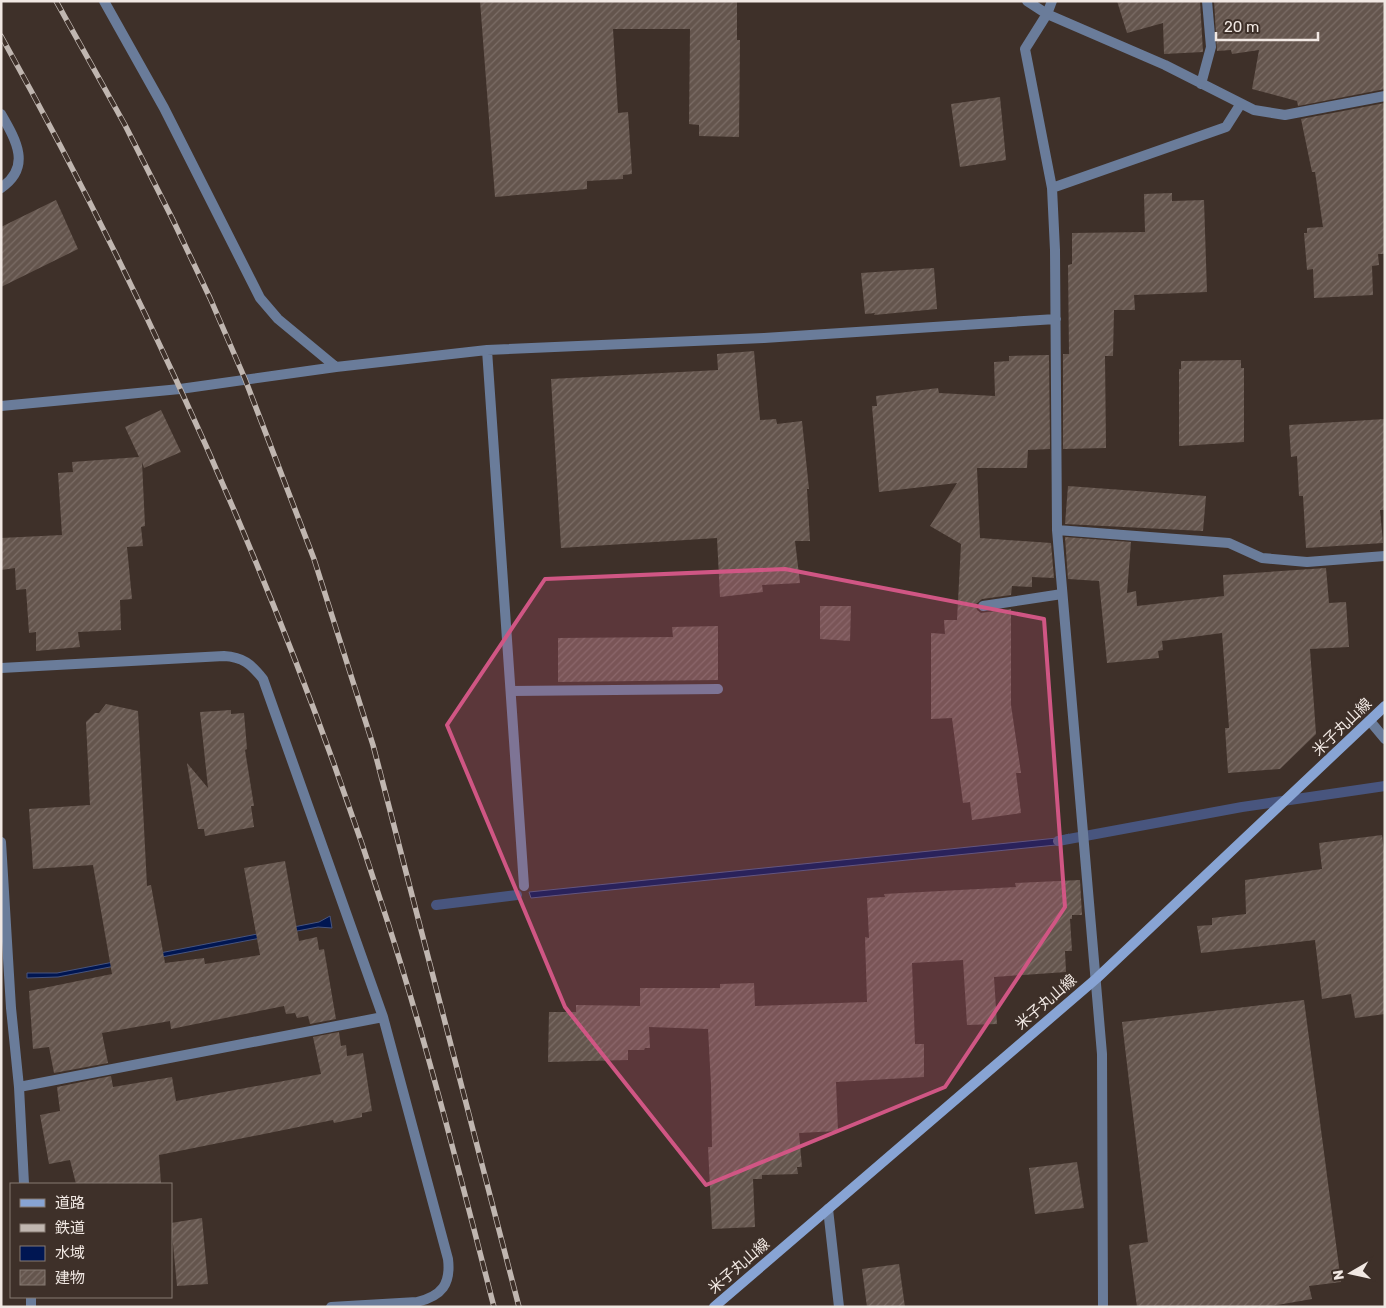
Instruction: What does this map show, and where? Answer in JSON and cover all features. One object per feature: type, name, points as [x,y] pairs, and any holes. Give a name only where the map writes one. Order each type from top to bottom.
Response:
[{"type":"main road","name":"米子丸山線","points":[[714,1307],[1097,978],[1385,706]]},
{"type":"street","points":[[104,1],[164,108],[260,298],[278,319],[336,367]]},
{"type":"street","points":[[1027,1],[1047,14],[1165,65],[1240,105],[1265,113],[1285,115],[1385,96]]},
{"type":"street","points":[[1052,1],[1047,14],[1025,49],[1052,188],[1056,319],[1057,530],[1081,826],[1097,978],[1102,1054],[1103,1307]]},
{"type":"street","points":[[1201,84],[1212,47],[1207,1]]},
{"type":"street","points":[[1052,188],[1226,127],[1240,105]]},
{"type":"street","points":[[1,114],[15,139],[19,155],[18,166],[14,176],[1,188]]},
{"type":"street","points":[[1,406],[180,389],[336,367],[487,350],[764,338],[1056,319]]},
{"type":"street","points":[[487,350],[524,886]]},
{"type":"street","points":[[1057,530],[1229,544],[1262,558],[1307,562],[1385,556]]},
{"type":"street","points":[[983,606],[1062,594]]},
{"type":"street","points":[[1,668],[224,656],[239,657],[254,667],[263,679],[383,1016],[448,1259],[450,1274],[446,1285],[429,1299],[417,1302],[332,1307]]},
{"type":"street","points":[[511,691],[718,689]]},
{"type":"street","points":[[1370,721],[1385,739]]},
{"type":"street","points":[[1,842],[6,1008],[19,1088],[24,1183]]},
{"type":"street","points":[[19,1088],[383,1016]]},
{"type":"street","points":[[828,1209],[839,1307]]},
{"type":"highlighted area","points":[[785,569],[1044,619],[1065,907],[945,1087],[706,1185],[565,1007],[447,725],[545,579]]},
{"type":"water","points":[[1069,834],[1070,843],[1056,845],[531,898],[529,892],[1057,838]]},
{"type":"water","points":[[330,916],[332,928],[318,927],[58,977],[27,978],[27,973],[57,973],[319,922]]},
{"type":"building","points":[[480,1],[737,1],[737,40],[740,40],[739,137],[699,136],[699,125],[689,124],[690,29],[613,29],[618,113],[628,112],[632,174],[623,175],[623,179],[587,181],[587,189],[495,197]]},
{"type":"building","points":[[1117,1],[1200,1],[1203,52],[1164,54],[1163,23],[1127,33]]},
{"type":"building","points":[[1214,1],[1385,1],[1385,89],[1298,106],[1297,101],[1252,89],[1259,50],[1232,54],[1231,50],[1217,51]]},
{"type":"building","points":[[1000,97],[1006,160],[960,167],[951,104]]},
{"type":"building","points":[[1385,103],[1385,254],[1378,254],[1379,265],[1372,266],[1373,295],[1314,298],[1313,269],[1307,270],[1304,233],[1307,233],[1307,228],[1323,227],[1315,172],[1312,172],[1301,119]]},
{"type":"building","points":[[1172,193],[1172,201],[1204,200],[1207,292],[1134,295],[1135,310],[1114,310],[1113,356],[1105,356],[1106,448],[1063,449],[1063,354],[1069,354],[1068,265],[1072,264],[1072,233],[1145,232],[1144,194]]},
{"type":"building","points":[[56,200],[78,249],[1,287],[1,227]]},
{"type":"building","points":[[934,268],[937,309],[874,315],[875,313],[865,314],[861,273]]},
{"type":"building","points":[[754,351],[760,420],[776,419],[777,424],[802,421],[809,489],[807,489],[810,541],[795,541],[800,583],[762,585],[763,592],[720,597],[717,538],[561,548],[551,379],[718,370],[717,354]]},
{"type":"building","points":[[1049,355],[1050,449],[1028,450],[1027,468],[977,468],[980,538],[1051,543],[1054,578],[1032,577],[1032,587],[1012,586],[1011,595],[982,599],[976,604],[977,610],[981,613],[1011,609],[1011,705],[1021,773],[1016,773],[1021,813],[972,820],[970,802],[963,803],[952,718],[931,719],[931,633],[945,634],[944,620],[957,620],[961,544],[930,526],[957,483],[879,492],[872,406],[877,406],[876,396],[938,388],[939,393],[995,396],[994,362],[1009,361],[1009,356]]},
{"type":"building","points":[[1241,360],[1241,368],[1244,368],[1244,442],[1179,446],[1179,369],[1181,369],[1181,361]]},
{"type":"building","points":[[161,410],[181,452],[144,468],[142,462],[145,526],[141,527],[143,546],[127,547],[132,599],[120,600],[121,630],[78,632],[80,647],[36,651],[36,632],[29,633],[26,589],[16,590],[15,568],[1,570],[1,538],[62,535],[58,473],[73,472],[72,462],[139,457],[125,427]]},
{"type":"building","points":[[1385,419],[1385,510],[1380,510],[1383,543],[1306,548],[1303,496],[1299,496],[1297,456],[1291,457],[1289,425]]},
{"type":"building","points":[[1068,486],[1206,496],[1203,531],[1065,524]]},
{"type":"building","points":[[1065,537],[1131,542],[1127,593],[1136,591],[1137,606],[1224,596],[1223,575],[1326,568],[1329,603],[1346,602],[1349,647],[1310,649],[1316,734],[1280,769],[1228,773],[1225,728],[1229,728],[1222,633],[1162,641],[1163,650],[1158,651],[1159,658],[1107,663],[1099,581],[1068,579]]},
{"type":"building","points":[[820,606],[851,606],[850,641],[820,639]]},
{"type":"building","points":[[718,626],[718,680],[558,682],[558,638],[673,637],[672,627]]},
{"type":"building","points":[[106,704],[138,711],[147,886],[151,885],[165,963],[204,958],[205,964],[260,955],[244,868],[285,861],[299,941],[317,937],[319,950],[324,949],[336,1019],[310,1024],[308,1016],[297,1018],[295,1013],[286,1014],[284,1006],[171,1029],[170,1021],[102,1033],[108,1063],[54,1073],[49,1047],[33,1049],[29,991],[112,974],[93,865],[33,869],[29,809],[90,805],[86,722],[95,713],[99,713]]},
{"type":"building","points":[[231,710],[231,714],[244,713],[247,749],[245,750],[254,806],[251,806],[254,827],[205,836],[204,829],[198,829],[187,763],[208,788],[200,712]]},
{"type":"building","points":[[1382,835],[1385,858],[1385,1014],[1355,1018],[1351,994],[1322,999],[1315,940],[1201,953],[1197,926],[1212,925],[1212,918],[1246,914],[1245,880],[1322,869],[1319,843]]},
{"type":"building","points":[[1080,880],[1082,915],[1072,915],[1072,919],[1070,919],[1072,951],[1065,951],[1066,972],[994,977],[997,1024],[967,1025],[963,960],[912,963],[915,1044],[924,1044],[924,1077],[836,1082],[838,1131],[799,1133],[802,1167],[797,1167],[798,1174],[762,1175],[762,1179],[753,1179],[755,1227],[712,1229],[708,1147],[712,1147],[708,1029],[649,1027],[650,1048],[628,1050],[628,1060],[548,1062],[549,1012],[576,1012],[576,1005],[640,1006],[640,988],[720,988],[720,984],[754,983],[755,1006],[867,1002],[865,937],[869,938],[867,898],[885,897],[884,894],[1016,887],[1015,883]]},
{"type":"building","points":[[1304,1000],[1341,1282],[1309,1286],[1312,1299],[1266,1307],[1137,1307],[1129,1245],[1148,1242],[1122,1022]]},
{"type":"building","points":[[339,1032],[341,1046],[346,1045],[347,1056],[363,1053],[372,1111],[362,1113],[362,1117],[334,1123],[333,1120],[159,1155],[161,1183],[76,1183],[70,1160],[49,1164],[40,1115],[60,1111],[57,1087],[111,1076],[113,1087],[172,1077],[176,1101],[321,1074],[313,1037]]},
{"type":"building","points":[[1077,1162],[1084,1208],[1035,1214],[1029,1168]]},
{"type":"building","points":[[202,1218],[208,1284],[177,1286],[172,1223]]},
{"type":"building","points":[[899,1264],[905,1307],[867,1307],[862,1269]]},
{"type":"waterway","points":[[1058,841],[1242,807],[1385,786]]},
{"type":"waterway","points":[[436,905],[517,895]]},
{"type":"railway","points":[[56,1],[125,125],[210,298],[245,379],[314,559],[373,745],[519,1307]]},
{"type":"railway","points":[[1,36],[59,142],[167,360],[217,470],[264,582],[308,695],[350,808],[403,970],[444,1114],[494,1307]]}]
